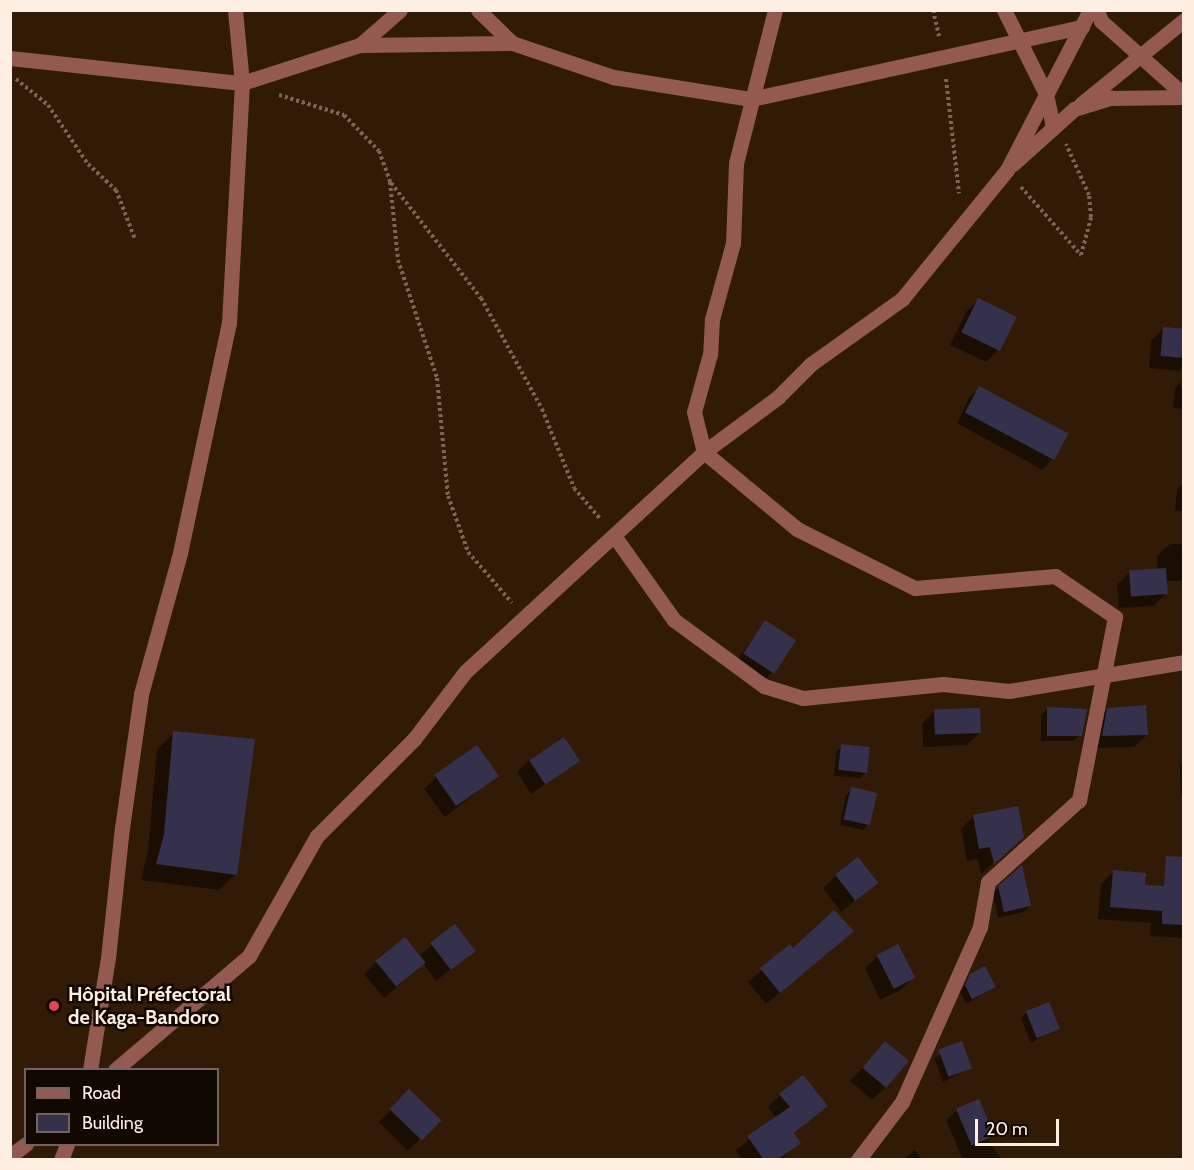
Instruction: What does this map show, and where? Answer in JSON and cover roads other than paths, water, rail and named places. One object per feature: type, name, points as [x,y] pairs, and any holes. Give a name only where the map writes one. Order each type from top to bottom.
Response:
[{"type":"street","points":[[90,1068],[141,694],[180,553],[229,323],[242,83],[235,10]]},
{"type":"street","points":[[360,45],[400,10]]},
{"type":"street","points":[[478,10],[512,43]]},
{"type":"street","points":[[775,10],[750,99],[736,163],[733,243],[712,319],[710,354],[694,412],[704,452],[797,529],[915,588],[1055,576],[1115,617],[1079,800],[988,882],[980,927],[902,1102],[858,1160]]},
{"type":"street","points":[[1004,10],[1046,94],[1053,127]]},
{"type":"street","points":[[1007,170],[1090,10]]},
{"type":"street","points":[[1097,10],[1101,21],[1138,57],[1184,96]]},
{"type":"street","points":[[117,1068],[249,956],[317,836],[414,739],[465,672],[523,616],[615,537],[704,452],[778,397],[811,364],[902,299],[1007,170],[1053,127],[1184,20]]},
{"type":"street","points":[[10,58],[242,83],[360,45],[512,43],[613,77],[750,99],[1082,27]]},
{"type":"street","points":[[1074,110],[1110,98],[1184,96]]},
{"type":"street","points":[[615,537],[674,620],[764,686],[803,698],[943,684],[1009,691],[1103,678],[1184,662]]},
{"type":"street","points":[[10,1156],[24,1146]]},
{"type":"place","name":"Hôpital Préfectoral de Kaga-Bandoro","points":[[54,1006]]}]
